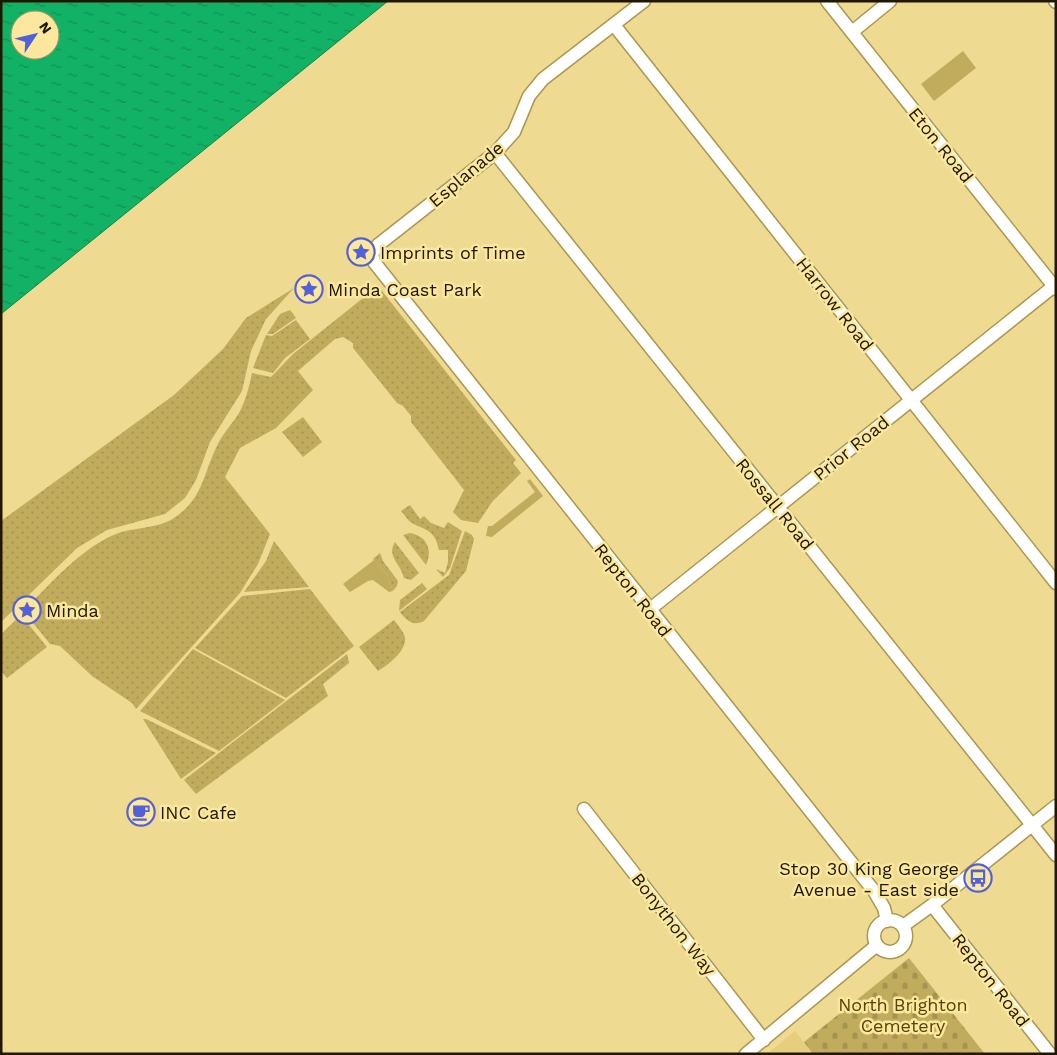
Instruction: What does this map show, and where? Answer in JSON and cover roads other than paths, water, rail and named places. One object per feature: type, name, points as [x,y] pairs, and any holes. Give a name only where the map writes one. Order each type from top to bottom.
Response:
[{"type":"street","name":"Esplanade","points":[[374,262],[372,254],[378,245],[495,153],[514,132],[529,96],[543,78],[644,1]]},
{"type":"street","name":"Eton Road","points":[[828,1],[1055,287]]},
{"type":"street","points":[[852,32],[890,1]]},
{"type":"street","name":"Harrow Road","points":[[614,25],[1056,583]]},
{"type":"street","name":"Rossall Road","points":[[495,153],[1056,855]]},
{"type":"street","name":"Repton Road","points":[[374,262],[648,610],[874,891],[884,908],[887,921]]},
{"type":"street","name":"Prior Road","points":[[648,610],[1055,287]]},
{"type":"street","points":[[902,926],[932,906],[1056,806]]},
{"type":"street","name":"Bonython Way","points":[[584,809],[764,1040]]},
{"type":"street","name":"Repton Road","points":[[932,906],[1050,1054]]},
{"type":"street","points":[[887,921],[893,921],[902,926],[906,937],[898,950],[888,952],[877,945],[875,932],[882,923],[887,921]]},
{"type":"street","points":[[746,1054],[877,945]]},
{"type":"water","points":[[1,1],[388,1],[1,314]]},
{"type":"place","name":"Imprints of Time","points":[[361,252]]},
{"type":"place","name":"Minda Coast Park","points":[[309,289]]},
{"type":"place","name":"Minda","points":[[27,610]]},
{"type":"place","name":"INC Cafe","points":[[141,812]]},
{"type":"place","name":"Stop 30 King George Avenue - East side","points":[[978,878]]},
{"type":"park label","name":"North Brighton Cemetery","points":[[903,1014]]}]
